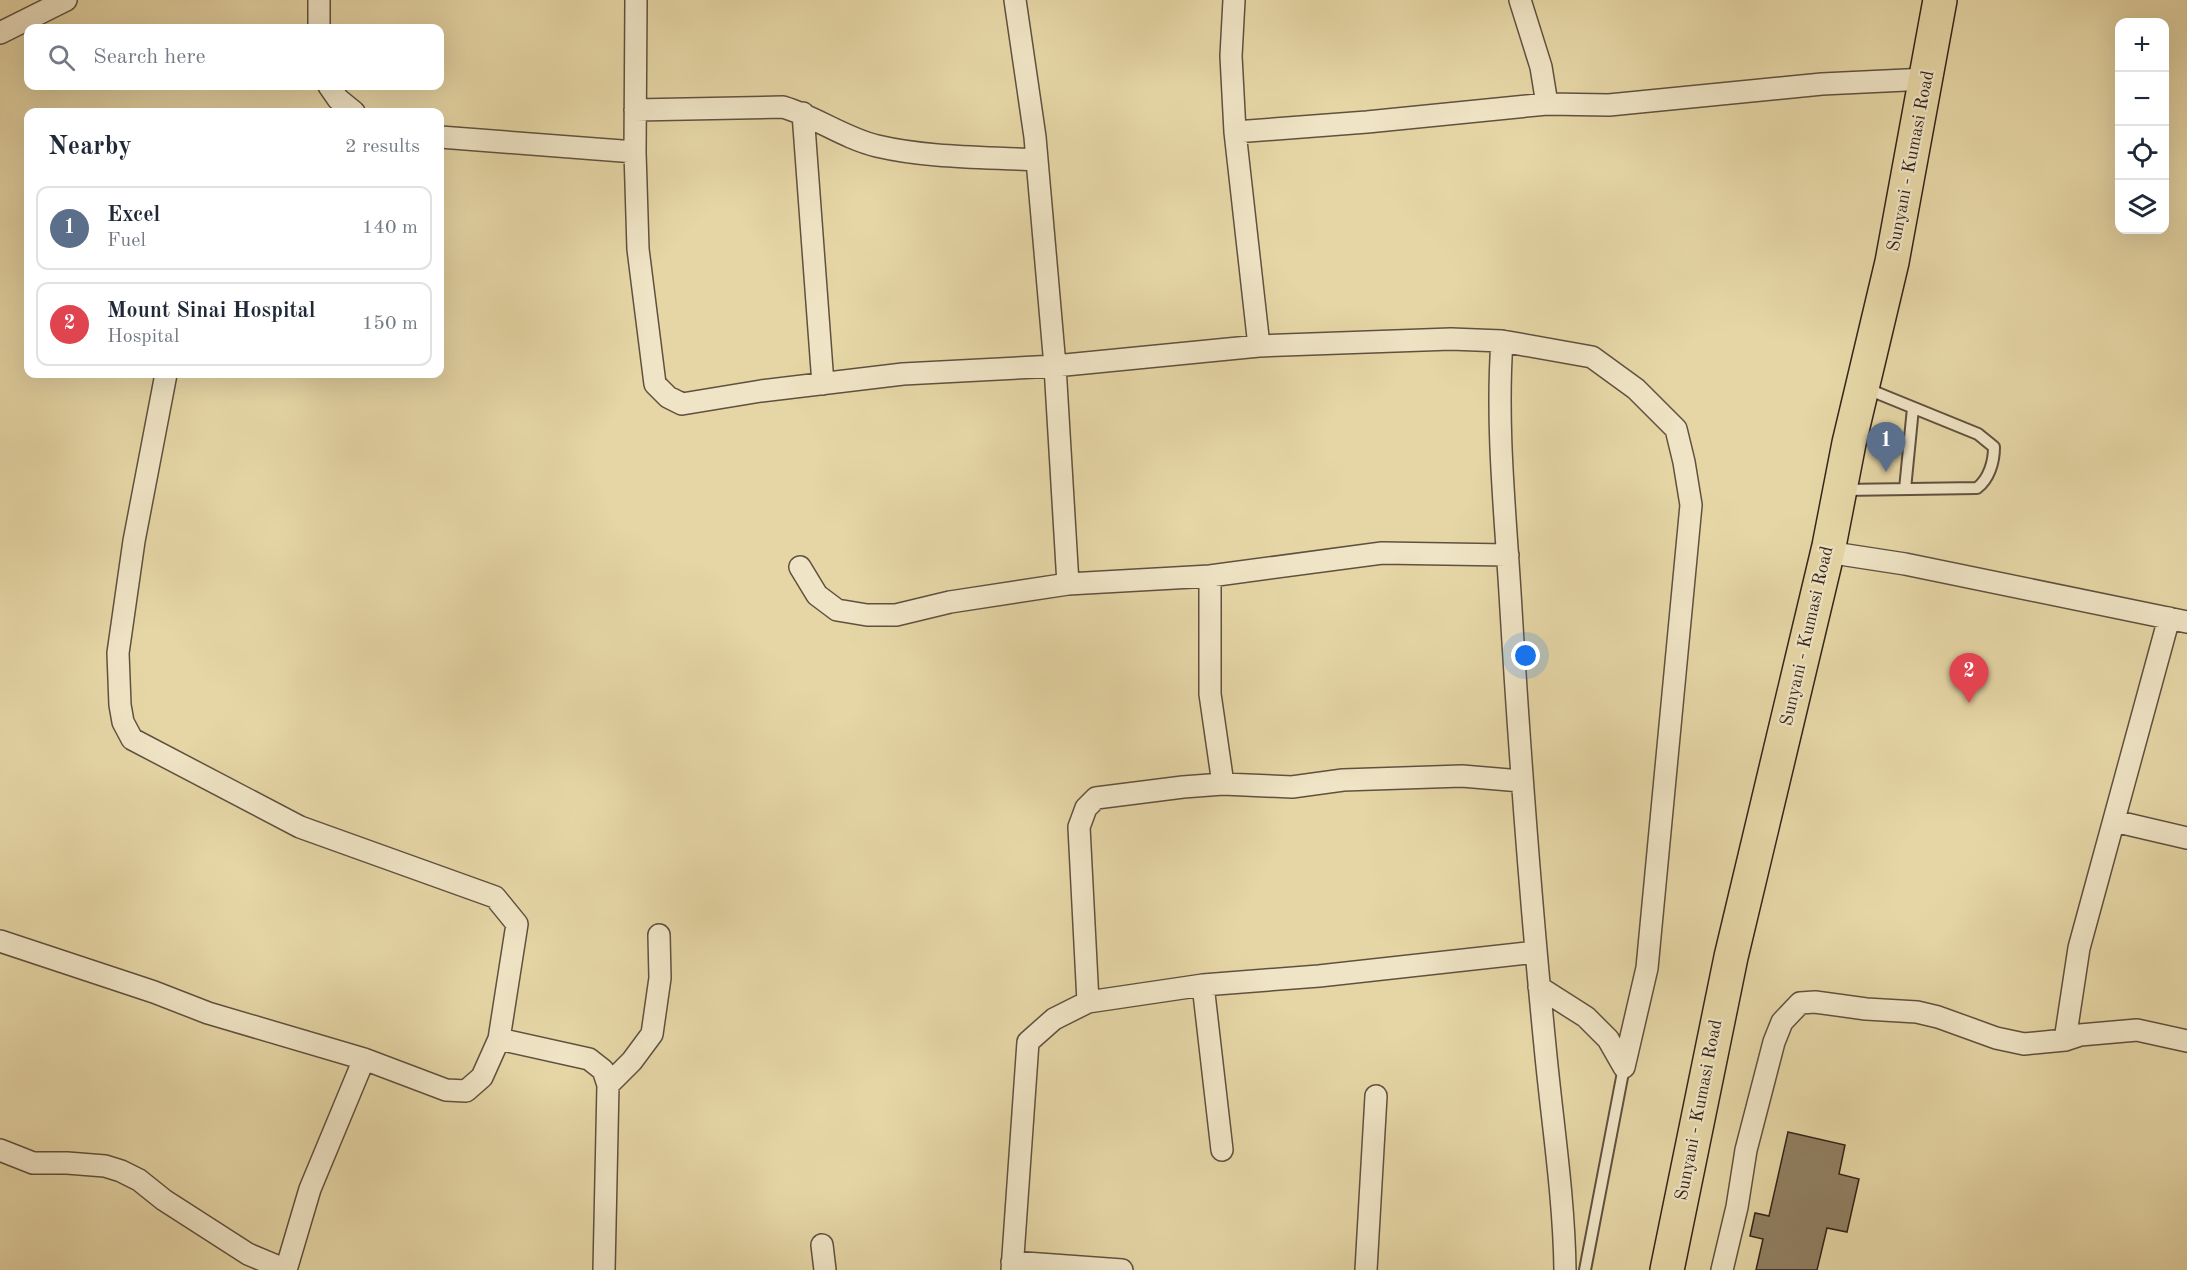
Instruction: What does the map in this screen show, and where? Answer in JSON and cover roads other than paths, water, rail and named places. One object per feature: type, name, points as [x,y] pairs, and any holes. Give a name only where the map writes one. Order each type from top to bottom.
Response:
[{"type":"main road","name":"Sunyani - Kumasi Road","points":[[1667,1270],[1731,957],[1827,552],[1862,387],[1892,262],[1940,0]]},
{"type":"street","points":[[0,33],[66,0]]},
{"type":"street","points":[[319,0],[319,24]]},
{"type":"street","points":[[636,0],[635,152],[638,249],[655,384],[668,397],[682,404],[903,374],[1055,366],[1259,346],[1451,339],[1502,341],[1592,357],[1636,389],[1676,429],[1691,505],[1647,968],[1624,1067]]},
{"type":"street","points":[[1016,0],[1037,160],[1055,366],[1068,584]]},
{"type":"street","points":[[1234,0],[1231,56],[1235,132],[1259,346]]},
{"type":"street","points":[[1520,0],[1541,67],[1547,104]]},
{"type":"street","points":[[1235,132],[1367,122],[1547,104],[1609,105],[1822,84],[1927,79]]},
{"type":"street","points":[[332,90],[349,108]]},
{"type":"street","points":[[635,110],[783,107],[803,113],[875,146],[914,152],[1037,160]]},
{"type":"street","points":[[803,113],[823,384]]},
{"type":"street","points":[[444,137],[635,152]]},
{"type":"street","points":[[1502,341],[1500,370],[1502,494],[1508,555],[1521,781],[1539,987],[1564,1224],[1565,1270]]},
{"type":"street","points":[[0,941],[154,992],[208,1013],[364,1059],[446,1090],[466,1090],[482,1077],[499,1039],[517,924],[495,897],[300,827],[132,739],[123,722],[118,653],[134,541],[165,378]]},
{"type":"street","points":[[1827,552],[1905,564],[2178,620],[2114,821],[2079,948],[2065,1040]]},
{"type":"street","points":[[800,567],[817,595],[837,610],[867,615],[896,615],[950,602],[1068,584],[1210,576],[1382,553],[1508,555]]},
{"type":"street","points":[[1210,576],[1210,694],[1223,784]]},
{"type":"street","points":[[1088,1002],[1079,827],[1086,808],[1096,798],[1223,784],[1292,787],[1343,780],[1462,776],[1521,781]]},
{"type":"street","points":[[2114,821],[2187,838]]},
{"type":"street","points":[[608,1085],[632,1061],[652,1034],[660,978],[659,935]]},
{"type":"street","points":[[1122,1270],[1012,1266],[1028,1042],[1054,1019],[1088,1002],[1203,985],[1319,976],[1536,952]]},
{"type":"street","points":[[1203,985],[1222,1150]]},
{"type":"street","points":[[1539,987],[1586,1017],[1608,1039],[1624,1067]]},
{"type":"street","points":[[1722,1270],[1737,1207],[1746,1150],[1771,1051],[1782,1022],[1800,1003],[1815,1002],[1866,1009],[1917,1012],[1938,1017],[1996,1038],[2024,1044],[2065,1040],[2080,1035],[2137,1030],[2187,1041]]},
{"type":"street","points":[[499,1039],[589,1059],[603,1070],[608,1085],[604,1270]]},
{"type":"street","points":[[0,1150],[33,1163],[105,1166],[121,1171],[139,1180],[164,1200],[248,1254],[286,1270],[310,1189],[364,1059]]},
{"type":"street","points":[[1366,1270],[1377,1096]]},
{"type":"street","points":[[822,1245],[825,1270]]},
{"type":"lane","points":[[1840,490],[1977,488],[1984,483],[1989,473],[1994,453],[1994,447],[1978,434],[1862,387]]},
{"type":"lane","points":[[1905,489],[1913,408]]},
{"type":"lane","points":[[1585,1270],[1624,1067]]},
{"type":"place","name":"Excel","points":[[1886,472]]},
{"type":"place","name":"Mount Sinai Hospital","points":[[1969,703]]}]
